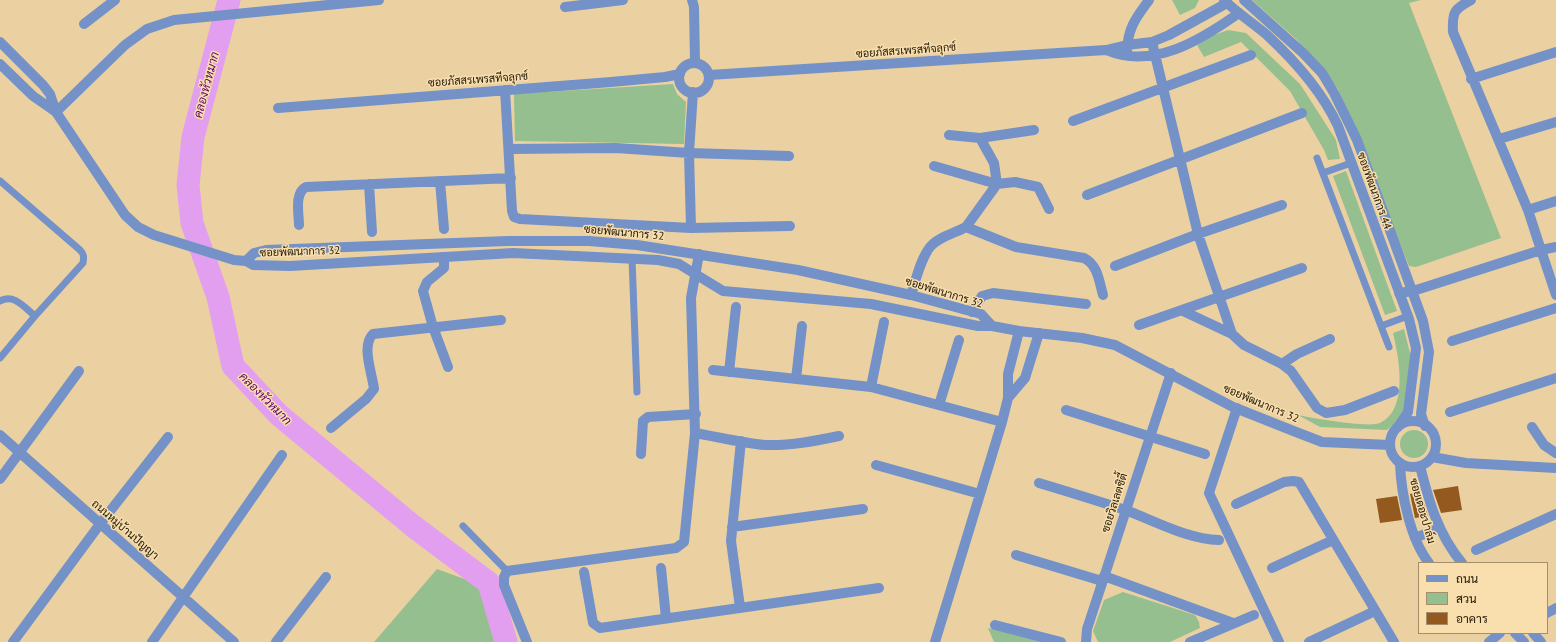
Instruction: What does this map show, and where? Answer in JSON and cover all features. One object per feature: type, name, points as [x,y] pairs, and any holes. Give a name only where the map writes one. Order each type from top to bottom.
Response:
[{"type":"street","points":[[84,24],[115,0]]},
{"type":"street","points":[[56,112],[125,45],[147,29],[174,20],[379,0]]},
{"type":"street","points":[[566,7],[623,0]]},
{"type":"street","points":[[680,74],[682,86],[693,92],[705,88],[709,75],[704,67],[695,63],[694,7],[692,0]]},
{"type":"street","points":[[1127,57],[1127,45],[1133,22],[1149,0]]},
{"type":"street","points":[[1471,0],[1458,7],[1452,16],[1453,32],[1471,79],[1499,139],[1528,210],[1556,295]]},
{"type":"street","name":"ซอยภัสสรเพรสทีจลุกซ์","points":[[709,75],[1106,50],[1127,45],[1152,42],[1169,36],[1228,1]]},
{"type":"street","name":"ซอยพัฒนาการ 44","points":[[1228,1],[1239,13],[1267,35],[1304,72],[1330,108],[1408,316],[1416,348],[1408,412],[1398,427]]},
{"type":"street","name":"ซอยภัสสรเพรสทีจลุกซ์","points":[[1106,50],[1127,57],[1155,55],[1195,41],[1239,13],[1247,2]]},
{"type":"street","name":"ซอยพัฒนาการ 44","points":[[1247,2],[1303,53],[1322,73],[1334,93],[1357,140],[1423,321],[1428,352],[1421,414],[1425,426]]},
{"type":"street","name":"ซอยพัฒนาการ 32","points":[[0,42],[50,94],[56,112],[125,215],[138,227],[154,235],[234,260],[246,261],[253,265],[290,266],[513,253],[658,260],[679,264],[723,291],[871,304],[978,326],[992,326],[1019,331],[1082,338],[1115,345],[1237,408],[1322,442],[1390,445]]},
{"type":"street","points":[[1152,42],[1198,234],[1232,334]]},
{"type":"street","points":[[1471,79],[1556,52]]},
{"type":"street","points":[[1073,121],[1250,55]]},
{"type":"street","name":"ซอยภัสสรเพรสทีจลุกซ์","points":[[278,108],[665,77],[680,74],[686,66],[695,63]]},
{"type":"street","name":"ซอยพัฒนาการ 32","points":[[0,64],[33,96],[56,112]]},
{"type":"street","points":[[505,90],[510,149],[512,211],[514,217],[520,219],[691,228],[790,226]]},
{"type":"street","points":[[691,228],[689,153],[693,92]]},
{"type":"street","points":[[1087,195],[1302,113]]},
{"type":"street","points":[[1499,139],[1556,122]]},
{"type":"street","points":[[949,135],[980,138],[1034,130]]},
{"type":"street","points":[[912,295],[918,273],[930,247],[940,240],[966,227],[997,184],[994,163],[980,138]]},
{"type":"street","points":[[510,149],[616,148],[689,153],[789,156]]},
{"type":"street","points":[[934,166],[997,184],[1015,182],[1038,187],[1049,209]]},
{"type":"street","points":[[299,225],[299,195],[302,190],[314,186],[511,178]]},
{"type":"street","points":[[440,181],[444,229]]},
{"type":"street","points":[[369,184],[372,232]]},
{"type":"street","points":[[1528,210],[1556,201]]},
{"type":"street","points":[[1115,266],[1198,234],[1282,205]]},
{"type":"street","points":[[966,227],[1016,246],[1084,258],[1091,262],[1096,268],[1103,295]]},
{"type":"street","name":"ซอยพัฒนาการ 32","points":[[246,261],[254,253],[266,250],[508,241],[588,241],[637,245],[798,270],[912,295],[981,314],[992,326]]},
{"type":"street","points":[[1399,293],[1413,291],[1541,250],[1556,247]]},
{"type":"street","points":[[527,642],[504,584],[504,577],[507,571],[676,548],[681,546],[684,542],[696,414],[691,298],[698,254]]},
{"type":"street","points":[[444,257],[444,268],[428,282],[423,291],[433,327],[448,367]]},
{"type":"street","points":[[1139,325],[1302,268]]},
{"type":"street","points":[[972,312],[982,296],[994,293],[1086,304]]},
{"type":"street","points":[[729,372],[736,307]]},
{"type":"street","points":[[1452,341],[1556,308]]},
{"type":"street","points":[[1182,311],[1232,334],[1244,345],[1282,364],[1290,371],[1316,408],[1326,414],[1345,410],[1394,390]]},
{"type":"street","points":[[331,428],[366,399],[374,389],[367,349],[368,339],[373,334],[501,320]]},
{"type":"street","points":[[871,387],[884,322]]},
{"type":"street","points":[[796,379],[802,326]]},
{"type":"street","points":[[935,642],[1002,422],[1008,398],[1008,378],[1019,331]]},
{"type":"street","points":[[1008,398],[1025,378],[1039,333]]},
{"type":"street","points":[[1282,364],[1297,354],[1330,339]]},
{"type":"street","points":[[939,405],[959,340]]},
{"type":"street","points":[[713,370],[871,387],[1002,422]]},
{"type":"street","points":[[0,479],[20,454],[79,371]]},
{"type":"street","name":"ซอยวิลเลตซิตี้","points":[[1086,642],[1087,629],[1171,373]]},
{"type":"street","points":[[1450,412],[1556,378]]},
{"type":"street","points":[[1237,408],[1209,493],[1278,642]]},
{"type":"street","points":[[1066,410],[1205,454]]},
{"type":"street","points":[[641,454],[643,421],[648,417],[696,414]]},
{"type":"street","points":[[1407,422],[1415,422],[1425,426],[1435,438],[1436,444],[1432,457],[1420,466],[1406,466],[1400,463],[1391,452],[1390,445],[1391,437],[1398,427],[1407,422]]},
{"type":"street","points":[[1532,428],[1544,445],[1556,453]]},
{"type":"street","points":[[695,433],[776,445],[839,436]]},
{"type":"street","name":"ถนนหมู่บ้านปัญญา","points":[[0,435],[234,642]]},
{"type":"street","points":[[13,642],[100,524],[168,437]]},
{"type":"street","points":[[740,607],[731,548],[741,441]]},
{"type":"street","points":[[152,642],[282,455]]},
{"type":"street","points":[[1432,457],[1466,463],[1556,468]]},
{"type":"street","name":"ซอยเดอะปาล์ม","points":[[1400,463],[1402,486],[1415,538],[1428,562]]},
{"type":"street","points":[[876,465],[980,494]]},
{"type":"street","name":"ซอยเดอะปาล์ม","points":[[1420,466],[1429,501],[1439,528],[1447,543],[1461,562]]},
{"type":"street","points":[[1236,504],[1284,482],[1299,482],[1394,642]]},
{"type":"street","points":[[1039,483],[1126,511],[1192,536],[1207,540],[1219,540]]},
{"type":"street","points":[[732,527],[863,509]]},
{"type":"street","points":[[1476,550],[1555,517]]},
{"type":"street","points":[[1415,538],[1439,528]]},
{"type":"street","points":[[1272,568],[1333,540]]},
{"type":"street","points":[[1016,555],[1103,579],[1233,623]]},
{"type":"street","points":[[661,568],[666,618]]},
{"type":"street","points":[[584,572],[593,624],[596,627],[879,588]]},
{"type":"street","points":[[276,642],[326,577]]},
{"type":"street","points":[[1309,642],[1375,611]]},
{"type":"street","points":[[1190,642],[1254,615]]},
{"type":"street","points":[[995,625],[1061,642]]},
{"type":"street","points":[[1489,642],[1499,634]]},
{"type":"street","points":[[1516,634],[1524,642]]},
{"type":"street","points":[[1534,634],[1541,642]]},
{"type":"lane","points":[[1317,158],[1389,348]]},
{"type":"lane","points":[[1323,173],[1351,163]]},
{"type":"lane","points":[[0,181],[84,254],[83,263],[35,316],[0,358]]},
{"type":"lane","points":[[632,258],[637,392]]},
{"type":"lane","points":[[0,301],[5,298],[13,298],[35,316]]},
{"type":"lane","points":[[1381,326],[1408,316]]},
{"type":"lane","points":[[463,526],[507,571]]},
{"type":"green space","points":[[1172,0],[1199,0],[1195,8],[1180,15]]},
{"type":"green space","points":[[1252,0],[1421,0],[1409,3],[1501,238],[1416,267],[1409,266],[1338,89],[1297,40]]},
{"type":"green space","points":[[1228,30],[1246,33],[1300,84],[1336,140],[1340,159],[1328,160],[1324,150],[1290,91],[1241,42],[1204,57],[1197,45],[1214,35]]},
{"type":"green space","points":[[673,84],[677,94],[686,102],[684,144],[515,141],[514,94]]},
{"type":"green space","points":[[1346,171],[1397,311],[1385,315],[1333,176]]},
{"type":"green space","points":[[1404,329],[1411,357],[1407,415],[1387,430],[1320,427],[1298,415],[1340,422],[1364,424],[1380,423],[1389,416],[1395,407],[1400,382],[1398,356],[1393,333]]},
{"type":"green space","points":[[1414,430],[1424,434],[1428,444],[1424,454],[1414,458],[1404,454],[1400,444],[1404,434]]},
{"type":"green space","points":[[437,569],[481,585],[505,642],[374,642]]},
{"type":"green space","points":[[1123,592],[1195,615],[1199,622],[1200,628],[1170,642],[1098,642],[1093,631],[1104,600]]},
{"type":"green space","points":[[988,628],[994,629],[1044,642],[994,642]]},
{"type":"building","points":[[1458,486],[1462,510],[1441,513],[1433,490]]},
{"type":"building","points":[[1420,492],[1428,516],[1415,518],[1410,494]]},
{"type":"building","points":[[1397,496],[1402,520],[1380,523],[1376,499]]},
{"type":"waterway","name":"คลองหัวหมาก","points":[[229,0],[193,137],[188,185],[192,223],[218,297],[233,366],[279,415],[413,526],[489,583],[506,642]]}]
